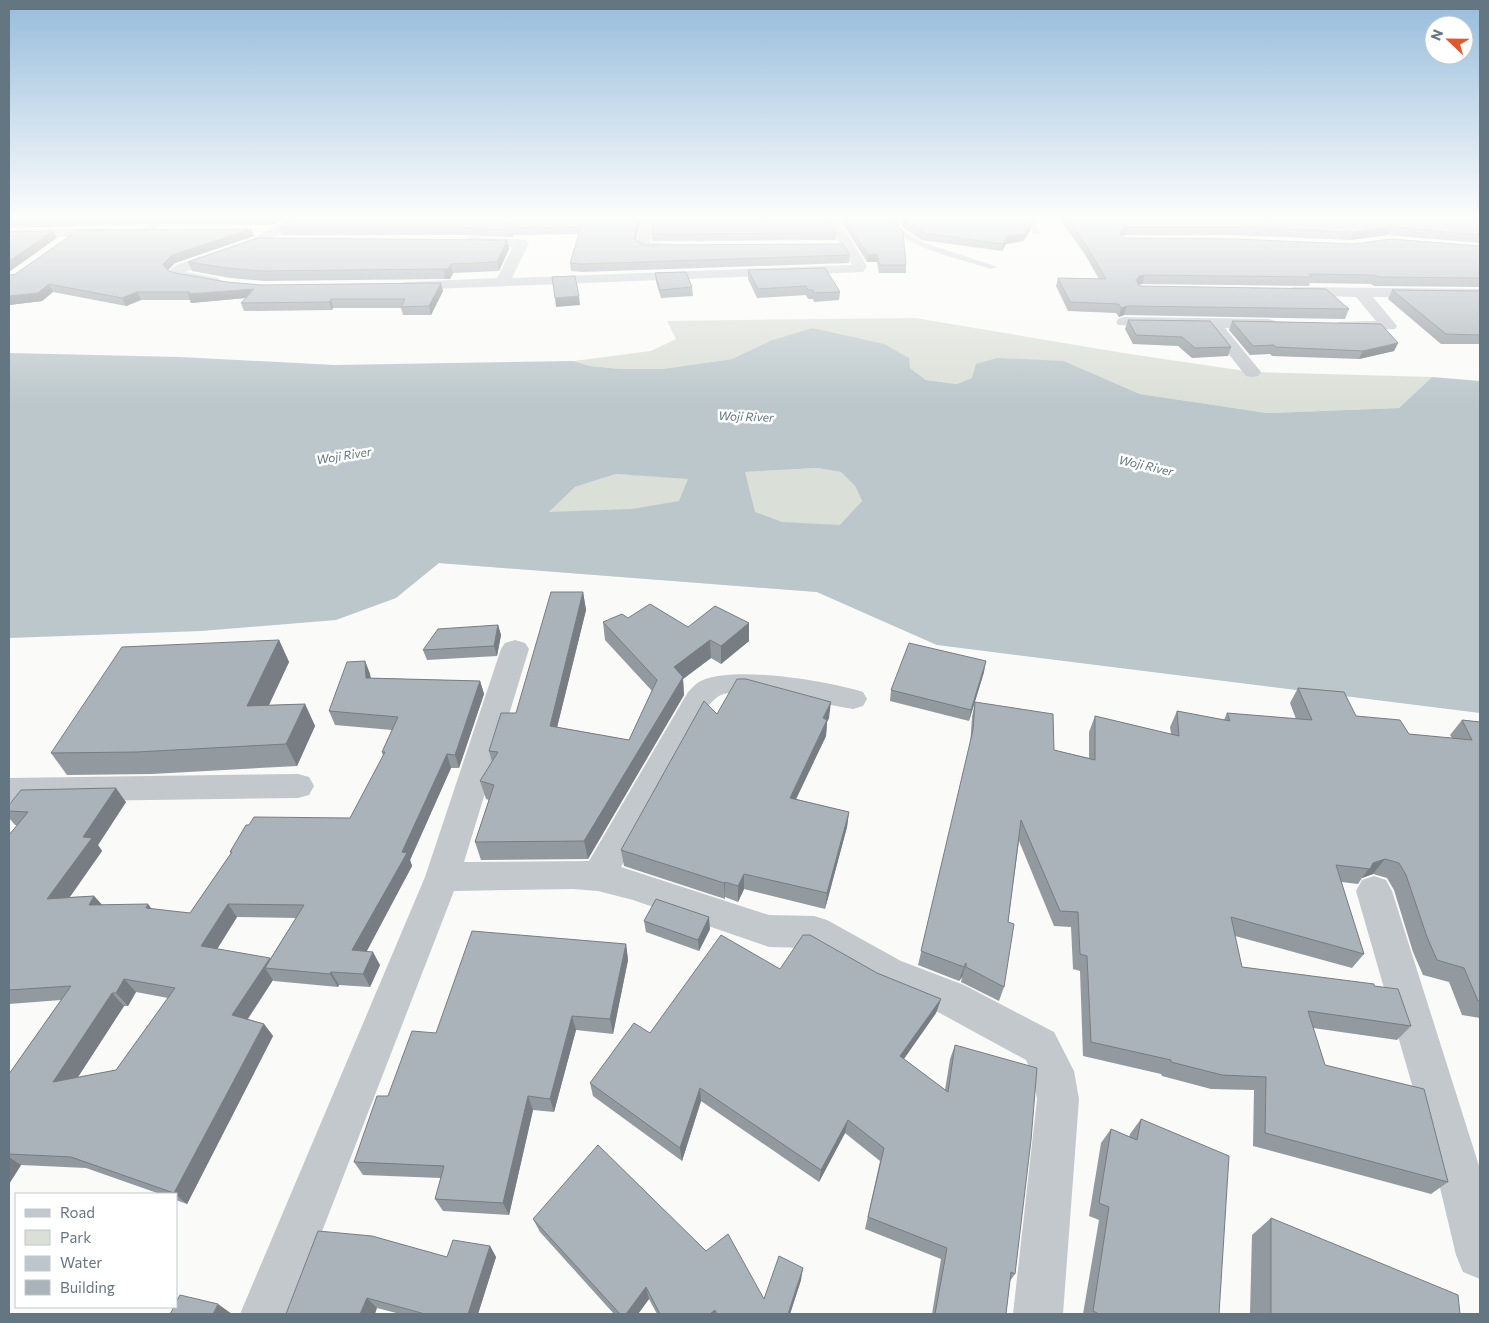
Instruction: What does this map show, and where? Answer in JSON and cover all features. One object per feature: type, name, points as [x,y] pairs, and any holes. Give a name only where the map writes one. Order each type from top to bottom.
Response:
[{"type":"street","points":[[206,280],[230,284]]},
{"type":"street","points":[[396,286],[445,286],[537,280]]},
{"type":"street","points":[[1281,292],[1480,294]]},
{"type":"street","points":[[1328,325],[1390,326],[1361,293]]},
{"type":"street","points":[[1124,322],[1280,324]]},
{"type":"street","points":[[1212,323],[1252,372]]},
{"type":"street","points":[[265,1314],[442,877],[516,650]]},
{"type":"street","points":[[598,876],[698,699],[712,687],[731,684],[761,685],[853,699]]},
{"type":"street","points":[[9,790],[298,786]]},
{"type":"street","points":[[442,877],[573,874],[598,876],[633,885],[769,931],[814,932],[888,974],[950,998],[1040,1046],[1053,1070],[1058,1099],[1038,1314]]},
{"type":"street","points":[[1374,891],[1454,1154],[1480,1254]]},
{"type":"green space","points":[[915,318],[1123,353],[1252,372],[1432,377],[1399,408],[1267,413],[1140,394],[1064,361],[972,379],[957,384],[926,380],[910,368],[812,328],[772,340],[732,359],[662,369],[621,369],[590,366],[574,361],[651,351],[676,339],[667,321]]},
{"type":"green space","points":[[817,468],[841,472],[855,486],[862,501],[841,526],[937,645],[817,592],[439,563],[548,513],[575,487],[616,474],[688,478],[744,472]]},
{"type":"water","name":"Woji River","points":[[812,328],[884,344],[909,358],[910,368],[926,380],[957,384],[972,378],[976,364],[997,358],[1064,361],[1140,394],[1267,413],[1399,408],[1432,377],[1480,381],[1480,713],[937,645],[817,592],[439,563],[396,598],[336,620],[201,631],[9,638],[9,353],[180,357],[335,365],[574,361],[590,366],[621,369],[662,369],[732,359],[772,340]],"holes":[[[817,468],[841,472],[855,486],[862,501],[840,525],[782,522],[755,512],[745,472]],[[616,474],[688,479],[679,501],[632,509],[549,512],[575,487]]]},
{"type":"building","points":[[9,280],[214,280],[261,285],[441,283],[429,306],[401,307],[405,299],[331,299],[329,302],[241,303],[254,289],[188,294],[190,292],[137,292],[122,298],[49,284],[38,293],[9,296]]},
{"type":"building","points":[[552,280],[576,280],[579,296],[555,298]]},
{"type":"building","points":[[657,280],[689,280],[692,287],[660,290]]},
{"type":"building","points":[[753,280],[832,280],[840,292],[814,293],[813,290],[808,290],[806,286],[758,289]]},
{"type":"building","points":[[1059,280],[1136,280],[1139,286],[1326,289],[1349,309],[1127,306],[1121,308],[1119,304],[1070,302]]},
{"type":"building","points":[[1392,290],[1480,291],[1480,335],[1446,334]]},
{"type":"building","points":[[1128,320],[1210,321],[1231,347],[1195,348],[1182,337],[1136,335]]},
{"type":"building","points":[[1232,321],[1381,324],[1398,343],[1363,351],[1275,347],[1274,345],[1253,346]]},
{"type":"building","points":[[551,592],[583,592],[550,726],[629,740],[657,680],[603,622],[622,614],[628,618],[650,604],[688,627],[715,606],[749,623],[721,646],[710,640],[674,667],[683,677],[584,841],[475,842],[494,785],[480,781],[498,752],[489,751],[501,713],[516,713]]},
{"type":"building","points":[[498,625],[494,646],[423,650],[438,629]]},
{"type":"building","points":[[279,640],[247,706],[305,704],[286,744],[137,752],[51,753],[122,647]]},
{"type":"building","points":[[909,643],[986,661],[971,710],[891,690]]},
{"type":"building","points":[[365,661],[366,678],[480,681],[455,755],[447,754],[402,852],[407,853],[352,950],[373,952],[363,974],[331,972],[330,974],[265,968],[304,905],[228,904],[201,946],[270,958],[232,1015],[264,1024],[174,1193],[71,1157],[9,1154],[9,1074],[71,986],[9,990],[9,835],[28,812],[9,811],[9,805],[21,790],[116,788],[83,837],[92,838],[47,899],[94,896],[89,905],[148,904],[146,908],[190,913],[232,852],[230,852],[246,825],[249,825],[254,817],[350,818],[385,752],[382,752],[398,717],[329,711],[347,662]],"holes":[[[124,979],[175,988],[116,1070],[53,1082],[112,993],[116,993]]]},
{"type":"building","points":[[737,679],[746,679],[831,702],[823,718],[827,720],[790,798],[849,812],[827,893],[744,874],[738,886],[621,850],[704,701],[717,714]]},
{"type":"building","points":[[1298,688],[1344,692],[1356,716],[1400,720],[1409,734],[1472,740],[1462,720],[1480,722],[1480,1001],[1478,1001],[1464,968],[1437,960],[1427,937],[1406,875],[1399,863],[1385,859],[1373,863],[1370,869],[1336,865],[1364,954],[1231,917],[1242,967],[1374,984],[1374,986],[1398,989],[1411,1026],[1308,1011],[1325,1065],[1424,1089],[1448,1182],[1265,1133],[1266,1077],[1222,1075],[1171,1062],[1171,1060],[1091,1042],[1087,956],[1080,954],[1078,912],[1060,911],[1021,820],[1008,922],[1014,924],[1004,987],[966,967],[966,963],[964,967],[921,951],[973,730],[975,702],[1053,714],[1054,750],[1095,760],[1095,716],[1179,736],[1177,711],[1230,721],[1227,713],[1312,720]]},
{"type":"building","points":[[656,899],[709,917],[698,940],[644,921]]},
{"type":"building","points":[[472,931],[626,944],[610,1019],[572,1016],[550,1099],[528,1096],[503,1203],[435,1199],[444,1166],[354,1162],[377,1096],[388,1096],[412,1031],[436,1033]]},
{"type":"building","points":[[721,935],[780,969],[803,935],[810,935],[877,973],[941,999],[900,1056],[948,1092],[955,1045],[1037,1068],[1031,1140],[1015,1274],[1011,1272],[1006,1314],[935,1314],[947,1248],[868,1217],[884,1148],[848,1120],[821,1170],[700,1088],[680,1148],[590,1083],[634,1023],[650,1033]]},
{"type":"building","points":[[1141,1119],[1229,1156],[1219,1314],[1099,1314],[1093,1311],[1109,1207],[1099,1203],[1111,1129],[1137,1140]]},
{"type":"building","points":[[598,1145],[706,1251],[728,1234],[764,1299],[779,1256],[803,1268],[788,1314],[717,1314],[715,1310],[710,1314],[660,1314],[646,1287],[626,1314],[620,1314],[533,1219]]},
{"type":"building","points":[[1271,1218],[1458,1295],[1460,1314],[1271,1314]]},
{"type":"building","points":[[318,1231],[372,1236],[447,1257],[453,1240],[490,1246],[468,1314],[425,1314],[367,1298],[360,1314],[286,1314]]},
{"type":"building","points":[[180,1295],[218,1304],[213,1314],[170,1314],[173,1308],[178,1308]]}]
